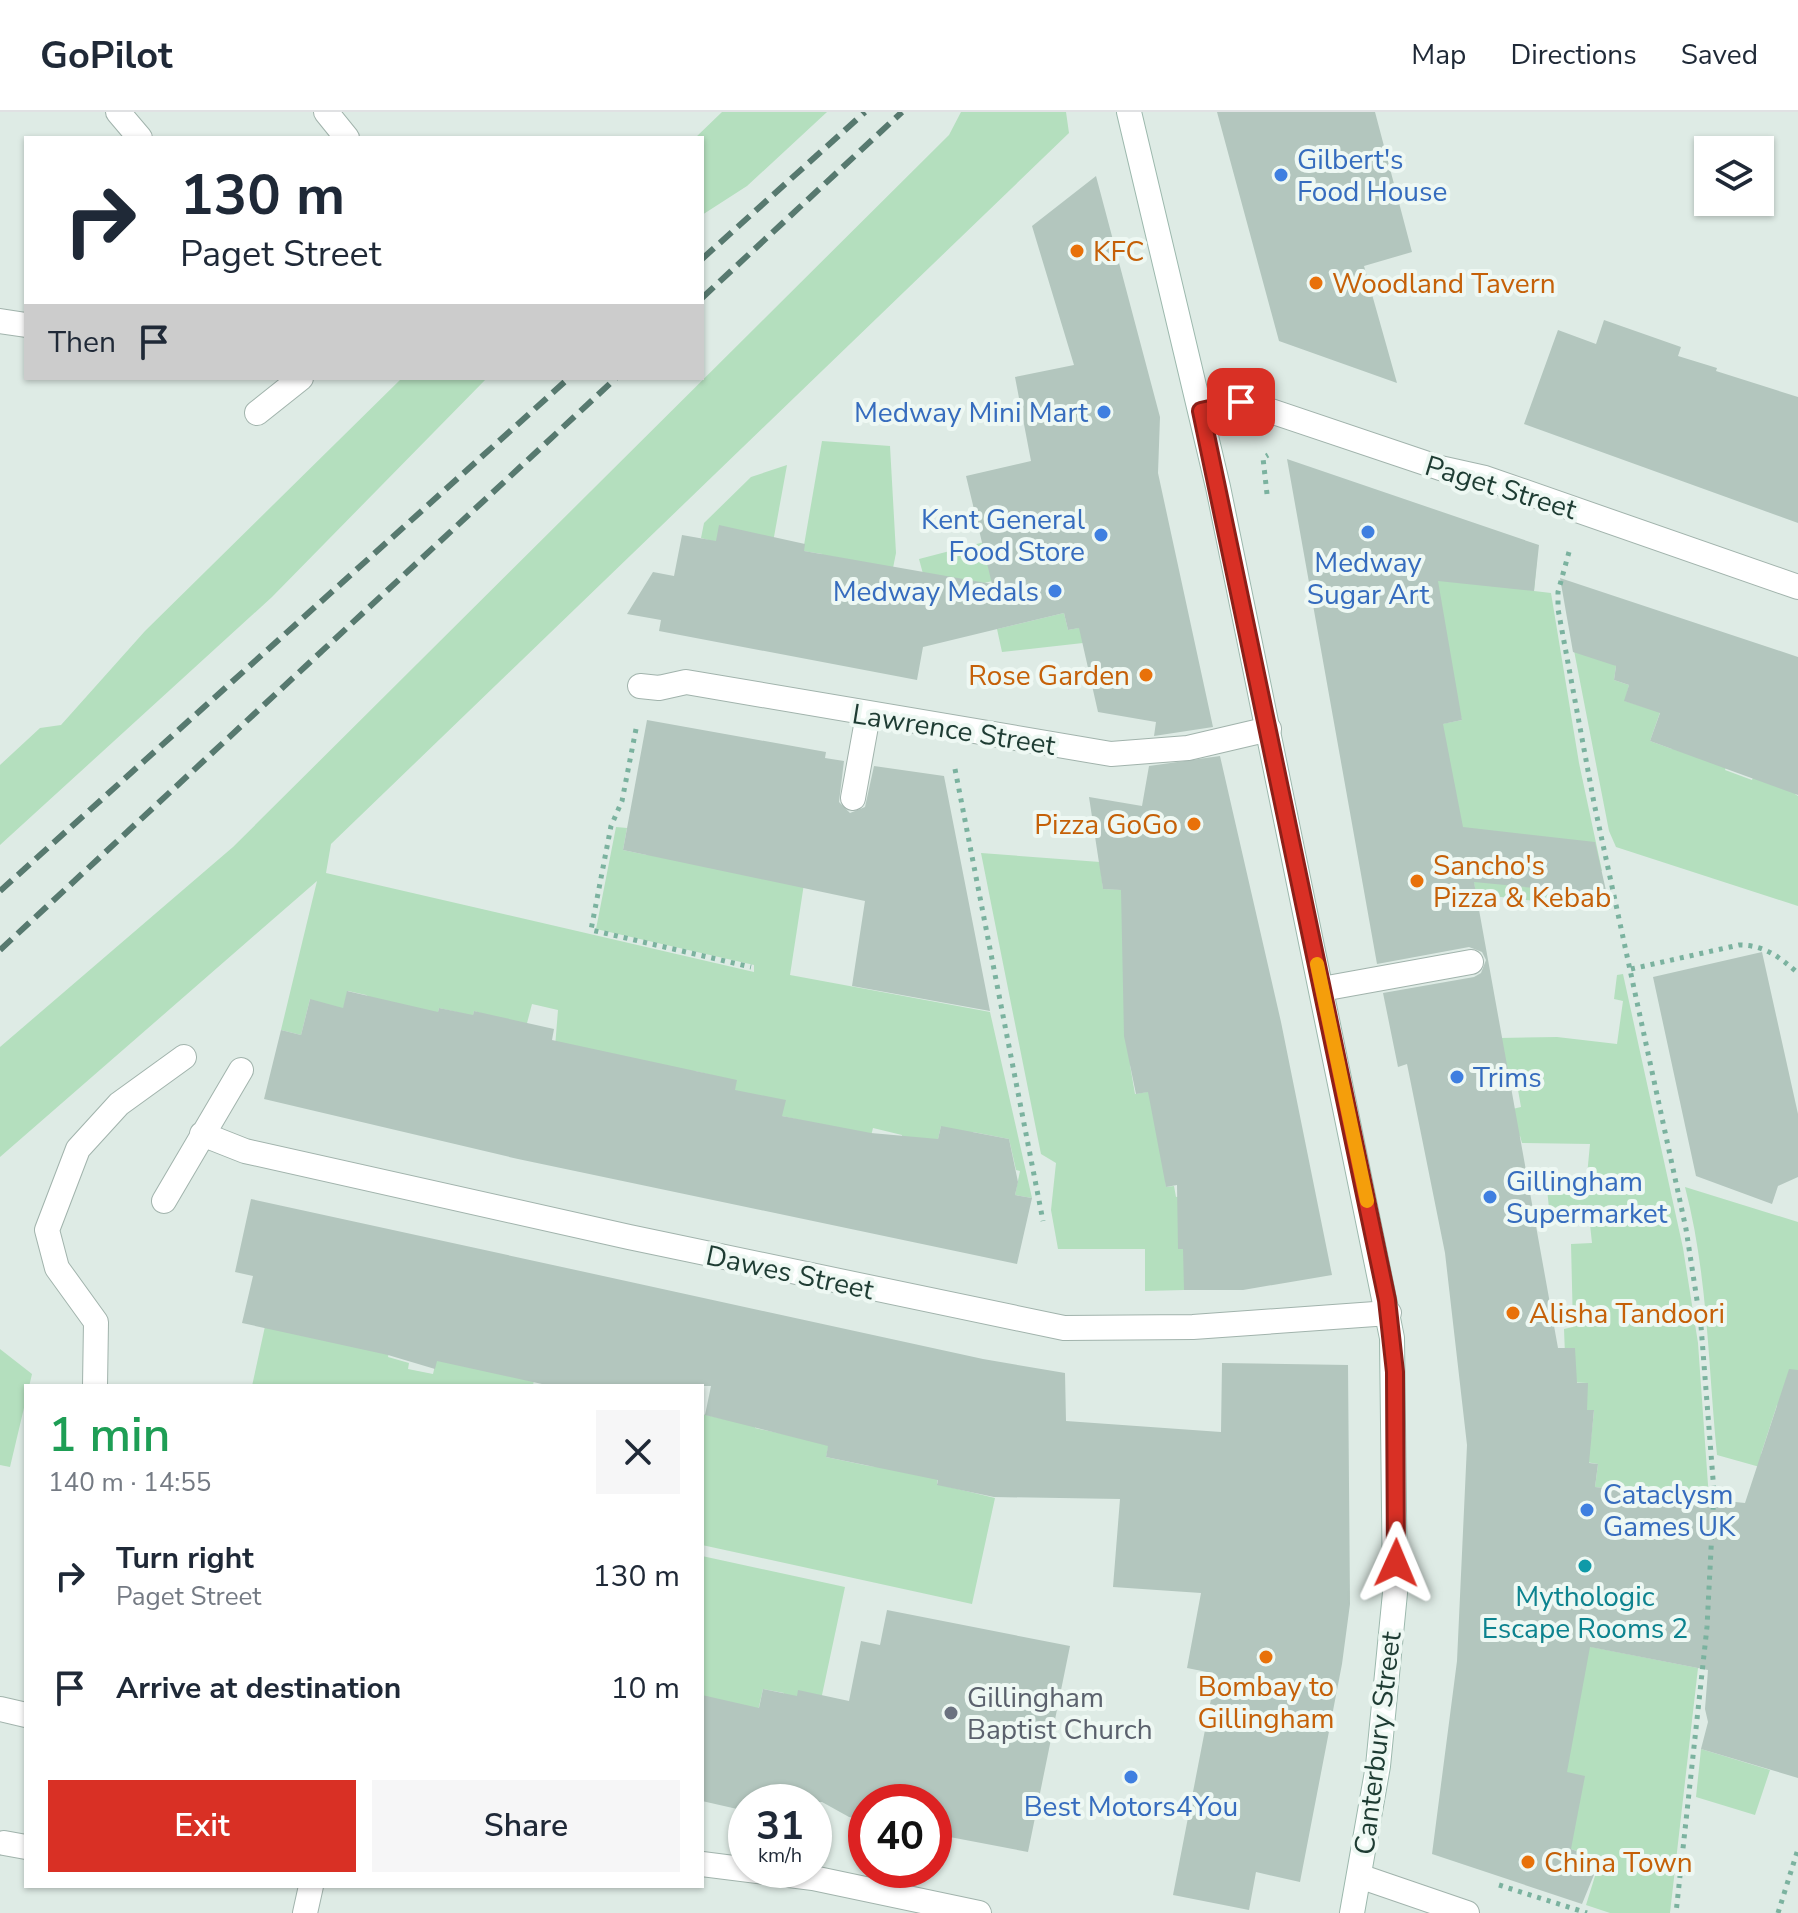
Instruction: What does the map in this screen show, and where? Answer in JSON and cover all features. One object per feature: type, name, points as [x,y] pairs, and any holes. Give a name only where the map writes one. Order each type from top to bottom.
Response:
[{"type":"street","points":[[118,112],[138,136]]},
{"type":"street","points":[[326,112],[345,136]]},
{"type":"street","name":"Canterbury Street","points":[[1129,112],[1201,411],[1389,1313],[1395,1372],[1395,1593],[1378,1766],[1352,1913]]},
{"type":"street","points":[[0,321],[24,325]]},
{"type":"street","points":[[257,413],[298,380]]},
{"type":"street","name":"Paget Street","points":[[1201,411],[1241,402],[1253,405],[1440,468],[1485,478],[1798,587]]},
{"type":"street","name":"Lawrence Street","points":[[640,686],[664,688],[686,682],[1111,754],[1188,748],[1269,729]]},
{"type":"street","points":[[853,798],[868,715]]},
{"type":"street","points":[[1322,989],[1471,962]]},
{"type":"street","points":[[95,1384],[96,1322],[57,1268],[47,1230],[78,1149],[119,1104],[184,1057]]},
{"type":"street","points":[[164,1201],[241,1070]]},
{"type":"street","name":"Dawes Street","points":[[202,1134],[245,1151],[614,1234],[1064,1328],[1167,1329],[1389,1313]]},
{"type":"street","points":[[0,1709],[24,1715]]},
{"type":"street","points":[[704,1864],[813,1878],[964,1911]]},
{"type":"street","points":[[1359,1876],[1467,1913]]},
{"type":"street","points":[[305,1913],[311,1888]]},
{"type":"path","points":[[1570,550],[1558,592],[1558,609],[1693,1271],[1701,1326],[1714,1492],[1707,1627],[1676,1913]]},
{"type":"path","points":[[637,723],[622,801],[611,826],[591,930],[751,967]]},
{"type":"path","points":[[955,761],[1043,1221]]},
{"type":"path","points":[[1631,969],[1739,945],[1756,945],[1798,973]]},
{"type":"path","points":[[1778,1913],[1798,1849]]},
{"type":"path","points":[[1486,1881],[1587,1913]]},
{"type":"green space","points":[[722,112],[827,112],[747,186],[704,214],[704,136],[697,136]]},
{"type":"green space","points":[[961,112],[1066,112],[1069,133],[331,844],[326,873],[754,972],[754,965],[596,929],[616,827],[627,828],[623,850],[647,855],[657,797],[813,825],[790,975],[990,1012],[1032,1198],[1015,1195],[1020,1171],[1016,1170],[1009,1139],[973,1132],[962,1184],[941,1126],[936,1148],[902,1141],[902,1135],[873,1128],[871,1136],[782,1116],[756,1116],[715,1076],[695,1071],[553,1072],[558,1010],[532,1004],[526,1027],[474,1011],[461,1071],[465,1014],[439,1008],[432,1039],[366,995],[348,991],[335,1040],[310,999],[301,1035],[281,1030],[317,881],[0,1157],[0,1047],[233,847],[949,135]]},
{"type":"green space","points":[[400,380],[485,380],[272,597],[0,845],[0,765],[40,728],[61,725],[145,631]]},
{"type":"green space","points":[[822,441],[890,446],[896,553],[893,568],[815,592],[822,554],[803,551]]},
{"type":"green space","points":[[787,465],[766,581],[711,571],[712,541],[701,538],[704,523],[751,477]]},
{"type":"green space","points":[[1030,530],[1039,570],[929,596],[919,559]]},
{"type":"green space","points":[[1538,547],[1534,591],[1551,593],[1579,763],[1602,871],[1544,864],[1459,827],[1411,730],[1462,720],[1412,564]]},
{"type":"green space","points":[[1064,613],[1068,630],[1109,622],[1083,643],[1002,652],[997,629]]},
{"type":"green space","points":[[1571,635],[1616,666],[1614,680],[1629,685],[1625,701],[1647,708],[1670,684],[1650,741],[1672,749],[1676,739],[1746,711],[1725,770],[1752,780],[1762,754],[1798,784],[1795,794],[1798,796],[1798,906],[1616,847],[1609,831]]},
{"type":"green space","points":[[981,853],[1100,862],[1103,889],[1174,892],[1130,1065],[1135,1094],[1158,1090],[1166,1187],[1174,1186],[1176,1197],[1238,1185],[1222,1222],[1178,1225],[1178,1249],[1234,1248],[1184,1263],[1184,1290],[1145,1291],[1145,1249],[1058,1249],[1051,1210],[1056,1163],[1041,1154]]},
{"type":"green space","points":[[1473,878],[1607,895],[1610,910],[1476,894]]},
{"type":"green space","points":[[1623,974],[1683,1248],[1698,1343],[1709,1499],[1595,1487],[1598,1464],[1574,1460],[1591,1438],[1594,1411],[1587,1410],[1587,1383],[1530,1380],[1565,1355],[1564,1329],[1573,1327],[1571,1244],[1592,1243],[1588,1206],[1549,1208],[1547,1189],[1586,1186],[1590,1144],[1522,1143],[1520,1136],[1486,1140],[1491,1114],[1521,1107],[1518,1090],[1507,1089],[1500,1038],[1557,1037],[1617,1044],[1623,1001],[1614,999],[1617,975]]},
{"type":"green space","points":[[1685,1187],[1798,1222],[1798,1412],[1777,1405],[1761,1454],[1767,1469],[1717,1455],[1703,1287]]},
{"type":"green space","points":[[269,1308],[398,1310],[388,1357],[409,1363],[408,1369],[433,1374],[446,1318],[543,1339],[533,1384],[252,1384]]},
{"type":"green space","points":[[0,1349],[32,1374],[30,1384],[24,1384],[24,1408],[10,1467],[0,1465]]},
{"type":"green space","points":[[764,1389],[755,1428],[798,1437],[838,1404],[826,1457],[869,1466],[939,1473],[937,1484],[995,1498],[972,1604],[704,1545],[704,1414],[728,1420]]},
{"type":"green space","points":[[704,1556],[845,1587],[822,1695],[790,1726],[778,1724],[784,1693],[763,1689],[751,1742],[704,1697]]},
{"type":"green space","points":[[1561,1641],[1698,1668],[1670,1913],[1610,1913],[1586,1905],[1600,1860],[1558,1844],[1553,1770]]},
{"type":"green space","points":[[1701,1749],[1770,1770],[1755,1815],[1696,1797]]},
{"type":"building","points":[[1217,112],[1375,112],[1412,252],[1364,266],[1397,383],[1279,341]]},
{"type":"building","points":[[1096,176],[1160,417],[1158,473],[1213,727],[1154,736],[1156,722],[1098,712],[1079,628],[1068,630],[1064,613],[923,647],[917,680],[659,631],[661,620],[627,614],[653,572],[674,576],[682,535],[716,541],[719,525],[805,544],[804,551],[992,584],[966,476],[1031,461],[1015,377],[1074,365],[1032,226]]},
{"type":"building","points":[[1604,320],[1681,347],[1678,356],[1798,397],[1798,523],[1524,424],[1558,330],[1596,344]]},
{"type":"building","points":[[1287,459],[1539,545],[1534,591],[1438,581],[1462,720],[1443,724],[1463,827],[1595,842],[1607,895],[1474,882],[1558,1348],[1575,1348],[1577,1383],[1588,1383],[1587,1410],[1594,1410],[1589,1463],[1598,1464],[1595,1487],[1745,1503],[1789,1369],[1798,1370],[1798,1778],[1701,1749],[1708,1722],[1705,1709],[1708,1670],[1590,1647],[1567,1772],[1585,1776],[1571,1849],[1600,1860],[1582,1904],[1432,1854],[1457,1661],[1467,1445],[1445,1253],[1407,1064],[1398,1067],[1383,993],[1474,977],[1481,973],[1486,960],[1482,952],[1469,947],[1377,964]]},
{"type":"building","points":[[1560,578],[1798,657],[1798,795],[1650,741],[1660,713],[1624,701],[1629,685],[1614,680],[1616,666],[1573,652]]},
{"type":"building","points":[[647,720],[826,752],[825,758],[844,761],[839,802],[850,813],[865,807],[874,766],[944,776],[990,1011],[852,986],[865,901],[623,850]]},
{"type":"building","points":[[1220,756],[1281,1022],[1332,1275],[1243,1290],[1184,1290],[1183,1249],[1178,1249],[1177,1185],[1166,1187],[1148,1092],[1136,1094],[1124,1036],[1121,890],[1103,889],[1089,797],[1142,806],[1149,766]]},
{"type":"building","points":[[1762,952],[1798,1114],[1798,1177],[1778,1186],[1772,1204],[1696,1176],[1653,977]]},
{"type":"building","points":[[347,991],[438,1012],[439,1008],[473,1015],[474,1011],[554,1029],[552,1040],[737,1080],[735,1090],[786,1100],[782,1116],[871,1133],[938,1139],[941,1126],[1009,1139],[1018,1182],[1015,1195],[1032,1198],[1017,1264],[518,1159],[264,1099],[281,1030],[301,1035],[310,999],[343,1008]]},
{"type":"building","points":[[251,1199],[983,1359],[1065,1373],[1066,1421],[1221,1432],[1222,1363],[1348,1365],[1350,1604],[1342,1664],[1300,1882],[1256,1872],[1249,1910],[1173,1895],[1211,1699],[1208,1699],[1212,1673],[1187,1668],[1201,1593],[1113,1587],[1120,1499],[994,1497],[937,1485],[938,1480],[826,1457],[828,1446],[705,1415],[711,1386],[704,1384],[542,1384],[437,1361],[435,1369],[388,1355],[242,1323],[253,1276],[235,1272]]},
{"type":"building","name":"Gillingham Baptist Church","points":[[887,1610],[1070,1646],[1028,1852],[952,1837],[952,1784],[848,1784],[848,1816],[832,1808],[832,1784],[728,1784],[728,1807],[704,1801],[704,1695],[759,1708],[763,1689],[797,1696],[798,1690],[849,1701],[861,1641],[880,1645]]},
{"type":"railway","points":[[704,257],[865,112]]},
{"type":"railway","points":[[704,296],[902,112]]},
{"type":"railway","points":[[0,891],[567,380]]},
{"type":"railway","points":[[0,950],[614,380]]},
{"type":"slow traffic","points":[[1317,964],[1367,1201]]},
{"type":"place","name":"Gilbert's Food House","points":[[1281,175]]},
{"type":"place","name":"KFC","points":[[1077,251]]},
{"type":"place","name":"Woodland Tavern","points":[[1316,283]]},
{"type":"place","name":"Medway Mini Mart","points":[[1104,412]]},
{"type":"place","name":"Medway Sugar Art","points":[[1368,532]]},
{"type":"place","name":"Kent General Food Store","points":[[1101,535]]},
{"type":"place","name":"Medway Medals","points":[[1055,591]]},
{"type":"place","name":"Rose Garden","points":[[1146,675]]},
{"type":"place","name":"Pizza GoGo","points":[[1194,824]]},
{"type":"place","name":"Sancho's Pizza & Kebab","points":[[1417,881]]},
{"type":"place","name":"Trims","points":[[1457,1077]]},
{"type":"place","name":"Gillingham Supermarket","points":[[1490,1197]]},
{"type":"place","name":"Alisha Tandoori","points":[[1513,1313]]},
{"type":"place","name":"Cataclysm Games UK","points":[[1587,1510]]},
{"type":"place","name":"Mythologic Escape Rooms 2","points":[[1585,1566]]},
{"type":"place","name":"Bombay to Gillingham","points":[[1266,1657]]},
{"type":"place","name":"Gillingham Baptist Church","points":[[951,1713]]},
{"type":"place","name":"Best Motors4You","points":[[1131,1777]]},
{"type":"place","name":"China Town","points":[[1528,1862]]},
{"type":"route","points":[[1241,402],[1201,411],[1387,1300],[1395,1372],[1396,1563]]}]
